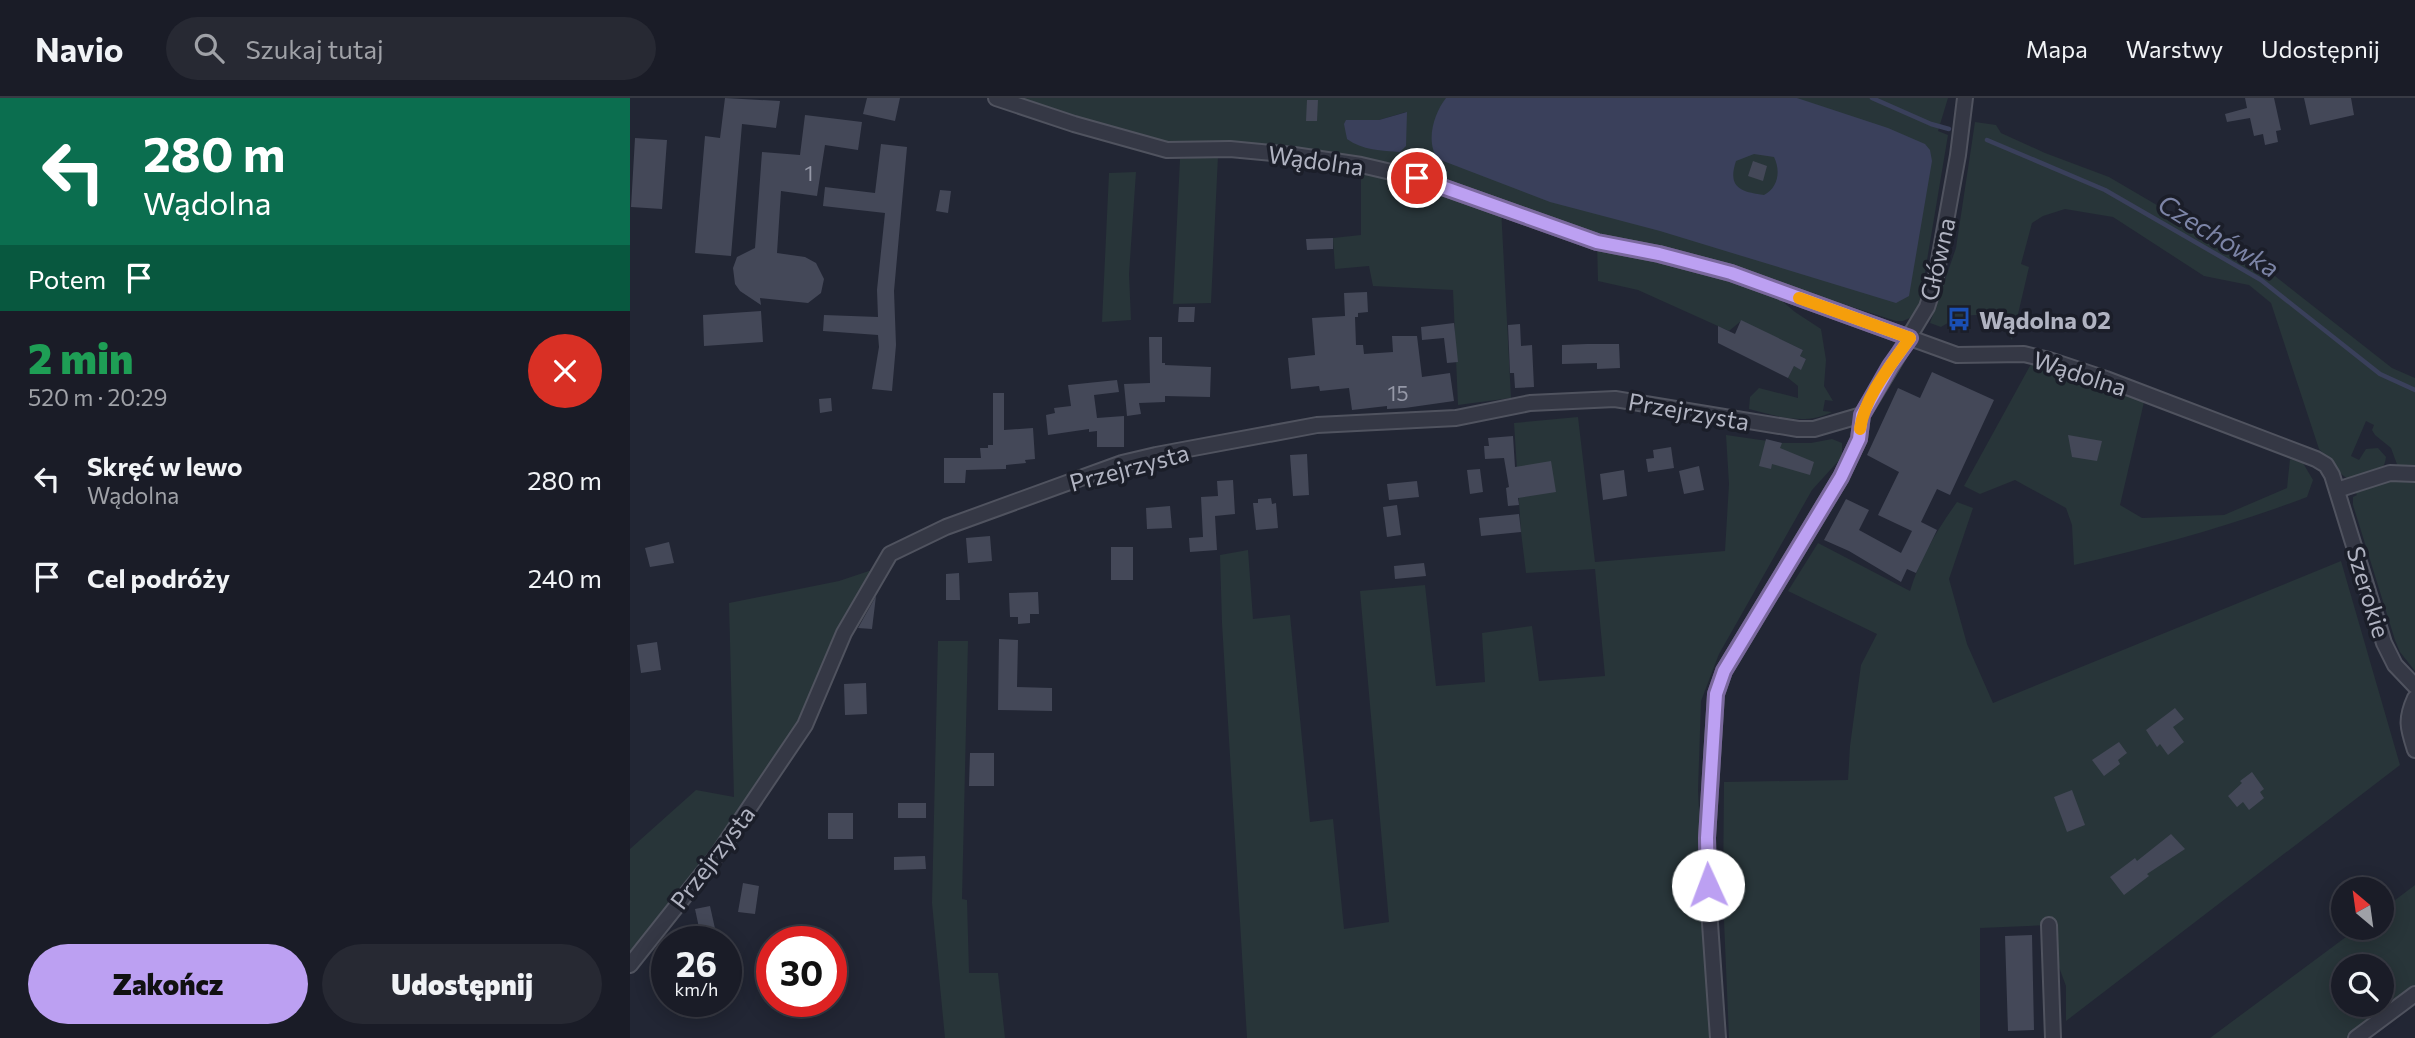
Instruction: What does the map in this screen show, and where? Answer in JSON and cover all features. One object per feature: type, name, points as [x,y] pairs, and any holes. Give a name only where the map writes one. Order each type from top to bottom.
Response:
[{"type":"street","name":"Wądolna","points":[[996,98],[1074,124],[1167,150],[1230,149],[1294,155],[1361,165],[1417,178],[1597,242],[1659,254],[1731,273],[1957,355],[2024,354],[2106,379],[2322,462],[2330,470],[2337,489]]},
{"type":"street","name":"Główna","points":[[1718,1038],[1707,838],[1716,694],[1724,671],[1841,477],[1859,439],[1862,415],[1927,307],[1935,282],[1958,155],[1965,98]]},
{"type":"street","name":"Przejrzysta","points":[[630,965],[718,855],[804,725],[844,633],[890,554],[946,527],[1122,463],[1317,425],[1456,418],[1530,403],[1615,398],[1798,429],[1814,429],[1862,415]]},
{"type":"street","points":[[2337,489],[2390,473],[2415,474]]},
{"type":"street","name":"Szerokie","points":[[2337,489],[2385,643],[2395,665],[2415,686]]},
{"type":"street","points":[[2415,698],[2408,716],[2408,726],[2415,750]]},
{"type":"street","points":[[2049,925],[2053,1038]]},
{"type":"street","points":[[2356,1038],[2415,994]]},
{"type":"shaded area","points":[[1009,98],[1948,98],[1938,131],[1948,135],[1919,308],[1916,315],[1903,321],[1671,249],[1589,232],[1409,167],[1320,152],[1161,144]],"holes":[[[1406,112],[1347,139],[1346,121],[1379,120]]]},
{"type":"shaded area","points":[[1975,122],[1996,125],[2001,133],[2109,177],[2266,269],[2392,368],[2415,378],[2415,469],[2398,467],[2391,448],[2375,435],[2372,430],[2374,425],[2366,421],[2351,456],[2359,460],[2366,449],[2378,448],[2386,457],[2385,463],[2378,471],[2359,478],[2343,476],[2319,449],[2271,303],[2249,285],[2204,276],[2113,217],[2065,209],[2043,216],[2032,223],[2021,264],[2029,267],[2012,340],[1997,323],[1980,316],[1962,317],[1941,327],[1930,323],[1956,248]]},
{"type":"shaded area","points":[[1218,156],[1211,303],[1173,304],[1180,159]]},
{"type":"shaded area","points":[[1361,165],[1501,208],[1511,398],[1458,405],[1453,290],[1373,286],[1369,266],[1335,269],[1333,238],[1361,235]]},
{"type":"shaded area","points":[[1136,172],[1129,274],[1131,320],[1102,322],[1109,173]]},
{"type":"shaded area","points":[[1597,242],[1762,284],[1795,312],[1821,329],[1826,360],[1824,386],[1833,401],[1825,400],[1823,411],[1832,412],[1801,419],[1749,409],[1750,397],[1759,388],[1798,398],[1798,386],[1788,378],[1794,366],[1801,369],[1806,359],[1800,356],[1803,350],[1741,321],[1729,331],[1638,290],[1598,281]]},
{"type":"shaded area","points":[[2031,364],[2080,378],[2144,402],[2120,505],[2142,518],[2224,515],[2287,488],[2290,459],[2303,463],[2313,480],[2307,497],[2192,535],[2074,565],[2072,525],[2066,508],[2015,480],[1980,494],[1964,486]]},
{"type":"shaded area","points":[[1578,417],[1595,562],[1725,551],[1729,484],[1726,435],[1782,443],[1811,443],[1832,439],[1842,443],[1842,457],[1812,490],[1719,654],[1701,701],[1698,791],[1711,1038],[1247,1038],[1220,555],[1248,550],[1253,619],[1290,615],[1310,822],[1333,819],[1344,929],[1389,922],[1360,591],[1425,585],[1436,686],[1485,682],[1482,633],[1532,626],[1539,681],[1605,676],[1595,569],[1526,573],[1521,532],[1514,423]]},
{"type":"shaded area","points":[[2392,481],[2415,483],[2415,671],[2400,652],[2395,640],[2353,505],[2353,497],[2357,495],[2354,491]]},
{"type":"shaded area","points":[[1957,502],[1973,508],[1949,579],[1967,644],[1993,703],[2341,561],[2400,765],[2066,1021],[2066,986],[2049,925],[1980,928],[1980,1038],[1729,1038],[1723,897],[1724,782],[1848,780],[1861,665],[1877,634],[1788,591],[1818,543],[1910,591],[1930,545]]},
{"type":"shaded area","points":[[872,570],[836,635],[797,726],[712,853],[630,955],[630,849],[696,790],[734,797],[729,603],[839,581]]},
{"type":"shaded area","points":[[938,641],[968,641],[962,899],[967,900],[969,973],[998,973],[1005,1038],[945,1038],[932,903]]},
{"type":"shaded area","points":[[2415,885],[2415,990],[2394,1007],[2394,954],[2331,954],[2331,1017],[2381,1017],[2354,1038],[2210,1038],[2342,940],[2394,940],[2394,901]]},
{"type":"water","points":[[1446,98],[1797,98],[1888,128],[1925,144],[1930,150],[1932,161],[1909,296],[1896,303],[1660,231],[1550,202],[1438,159],[1434,152],[1432,136],[1435,119]],"holes":[[[1754,154],[1774,157],[1777,179],[1769,192],[1764,195],[1749,192],[1735,183],[1733,177],[1736,161]]]},
{"type":"water","points":[[1407,112],[1406,146],[1400,152],[1366,148],[1347,139],[1344,124],[1346,120],[1379,120]]},
{"type":"building","points":[[725,98],[780,101],[776,128],[742,124],[731,256],[695,253],[705,136],[720,138]]},
{"type":"building","points":[[867,98],[900,98],[895,121],[863,114]]},
{"type":"building","points":[[2245,98],[2274,98],[2281,130],[2276,131],[2278,142],[2265,145],[2263,134],[2254,136],[2250,118],[2227,122],[2225,114],[2247,108]]},
{"type":"building","points":[[2304,98],[2351,98],[2354,115],[2310,125]]},
{"type":"building","points":[[1307,100],[1318,100],[1317,121],[1306,121]]},
{"type":"building","points":[[805,115],[862,122],[858,150],[825,145],[817,196],[781,191],[777,253],[805,257],[816,263],[824,279],[821,293],[808,303],[760,298],[761,305],[740,291],[735,284],[733,268],[737,257],[755,248],[762,152],[800,155]]},
{"type":"building","points":[[635,138],[667,140],[662,209],[631,207]]},
{"type":"building","points":[[881,144],[907,147],[894,291],[896,345],[892,391],[872,389],[879,347],[878,335],[823,331],[824,315],[878,317],[877,290],[885,213],[823,206],[825,187],[875,193]]},
{"type":"building","points":[[1753,161],[1767,166],[1763,181],[1748,176]]},
{"type":"building","points":[[940,190],[951,191],[948,213],[936,211]]},
{"type":"building","points":[[1333,238],[1333,249],[1307,250],[1306,239]]},
{"type":"building","points":[[1367,292],[1368,312],[1358,313],[1358,317],[1355,317],[1356,345],[1363,345],[1364,354],[1393,352],[1392,336],[1417,336],[1422,377],[1450,373],[1454,401],[1405,408],[1387,409],[1387,406],[1352,410],[1349,388],[1320,391],[1319,386],[1291,389],[1288,358],[1315,355],[1312,318],[1345,316],[1344,293]]},
{"type":"building","points":[[1179,307],[1195,307],[1194,322],[1178,322]]},
{"type":"building","points":[[761,311],[763,342],[704,346],[703,315]]},
{"type":"building","points":[[1741,320],[1803,350],[1800,356],[1806,359],[1801,370],[1794,366],[1788,378],[1718,343],[1718,326],[1735,334]]},
{"type":"building","points":[[1454,323],[1458,362],[1447,363],[1444,338],[1422,340],[1421,327]]},
{"type":"building","points":[[1520,324],[1521,346],[1532,345],[1534,387],[1515,388],[1514,373],[1510,373],[1508,325]]},
{"type":"building","points":[[1149,337],[1162,337],[1162,363],[1165,365],[1211,367],[1210,397],[1165,396],[1165,402],[1139,403],[1141,414],[1127,416],[1124,384],[1150,383]]},
{"type":"building","points":[[1619,344],[1620,368],[1597,369],[1597,363],[1562,364],[1562,345]]},
{"type":"building","points":[[1932,372],[1994,400],[1950,495],[1937,489],[1921,522],[1937,530],[1916,573],[1907,569],[1901,582],[1849,551],[1824,540],[1846,499],[1869,510],[1859,530],[1901,553],[1912,531],[1878,515],[1899,472],[1867,455],[1898,388],[1920,398]]},
{"type":"building","points":[[1117,380],[1119,392],[1094,395],[1097,418],[1124,416],[1124,447],[1097,447],[1097,431],[1089,432],[1089,429],[1048,435],[1046,415],[1055,413],[1054,408],[1071,406],[1068,385]]},
{"type":"building","points":[[993,393],[1004,393],[1004,430],[1033,428],[1035,459],[1006,465],[1006,469],[966,470],[965,483],[944,483],[944,458],[981,458],[980,448],[993,445]]},
{"type":"building","points":[[831,398],[832,411],[820,413],[819,399]]},
{"type":"building","points":[[2068,435],[2102,441],[2097,461],[2072,457]]},
{"type":"building","points":[[1513,436],[1515,467],[1551,461],[1556,492],[1518,498],[1519,505],[1508,506],[1506,488],[1509,487],[1504,458],[1485,459],[1484,446],[1489,446],[1488,438]]},
{"type":"building","points":[[1766,439],[1782,443],[1780,448],[1814,462],[1810,475],[1772,464],[1771,469],[1759,466]]},
{"type":"building","points":[[1671,447],[1674,468],[1648,472],[1646,459],[1654,458],[1653,450]]},
{"type":"building","points":[[1307,454],[1309,495],[1293,496],[1290,455]]},
{"type":"building","points":[[1699,466],[1704,490],[1684,494],[1679,471]]},
{"type":"building","points":[[1480,469],[1483,492],[1470,494],[1467,470]]},
{"type":"building","points":[[1624,470],[1627,496],[1603,500],[1600,474]]},
{"type":"building","points":[[1233,480],[1235,514],[1215,516],[1217,550],[1190,552],[1189,538],[1203,537],[1201,497],[1218,496],[1217,481]]},
{"type":"building","points":[[1417,481],[1419,497],[1389,500],[1387,484]]},
{"type":"building","points":[[1271,498],[1272,504],[1276,503],[1278,528],[1256,530],[1253,503],[1258,503],[1258,499]]},
{"type":"building","points":[[1397,505],[1401,535],[1387,537],[1383,507]]},
{"type":"building","points":[[1170,506],[1172,528],[1147,529],[1146,508]]},
{"type":"building","points":[[1519,514],[1521,532],[1481,536],[1479,518]]},
{"type":"building","points":[[990,536],[992,561],[968,563],[966,538]]},
{"type":"building","points":[[669,542],[674,563],[650,567],[645,548]]},
{"type":"building","points":[[1111,547],[1133,547],[1133,580],[1111,580]]},
{"type":"building","points":[[1424,563],[1426,576],[1395,579],[1394,566]]},
{"type":"building","points":[[959,573],[960,600],[946,600],[946,574]]},
{"type":"building","points":[[1038,592],[1039,614],[1030,614],[1030,623],[1018,624],[1018,617],[1010,617],[1009,593]]},
{"type":"building","points":[[876,596],[872,629],[858,628]]},
{"type":"building","points":[[999,639],[1018,640],[1017,687],[1052,688],[1052,711],[998,710]]},
{"type":"building","points":[[657,642],[661,670],[641,673],[637,645]]},
{"type":"building","points":[[866,683],[867,714],[845,715],[844,684]]},
{"type":"building","points":[[2175,708],[2184,719],[2173,727],[2184,742],[2168,755],[2160,744],[2157,747],[2146,730]]},
{"type":"building","points":[[2119,742],[2127,753],[2118,760],[2120,764],[2104,776],[2092,760]]},
{"type":"building","points":[[970,753],[994,753],[994,786],[969,786]]},
{"type":"building","points":[[2252,772],[2264,789],[2260,792],[2264,798],[2249,810],[2243,802],[2237,807],[2228,796],[2242,783],[2240,781]]},
{"type":"building","points":[[2072,790],[2085,825],[2067,832],[2054,797]]},
{"type":"building","points":[[898,803],[926,803],[926,818],[898,818]]},
{"type":"building","points":[[828,813],[853,813],[853,839],[828,839]]},
{"type":"building","points":[[2171,834],[2185,849],[2147,874],[2149,876],[2124,895],[2110,877],[2135,858],[2137,861]]},
{"type":"building","points":[[925,856],[926,869],[894,870],[894,857]]},
{"type":"building","points":[[743,883],[759,886],[755,914],[738,912]]},
{"type":"building","points":[[710,906],[714,926],[699,926],[695,909]]},
{"type":"building","points":[[2032,935],[2034,1030],[2008,1031],[2005,936]]},
{"type":"waterway","name":"Czechówka","points":[[1872,98],[1949,129]]},
{"type":"waterway","name":"Czechówka","points":[[1987,140],[2105,190],[2261,280],[2380,374],[2415,390]]},
{"type":"slow traffic","points":[[1799,298],[1910,338],[1890,366],[1862,415],[1860,429]]},
{"type":"place","name":"Wądolna 02","points":[[1959,319]]},
{"type":"route","points":[[1417,178],[1597,242],[1659,254],[1731,273],[1910,338],[1890,366],[1862,415],[1859,439],[1841,477],[1724,671],[1716,694],[1707,838],[1708,885]]}]
